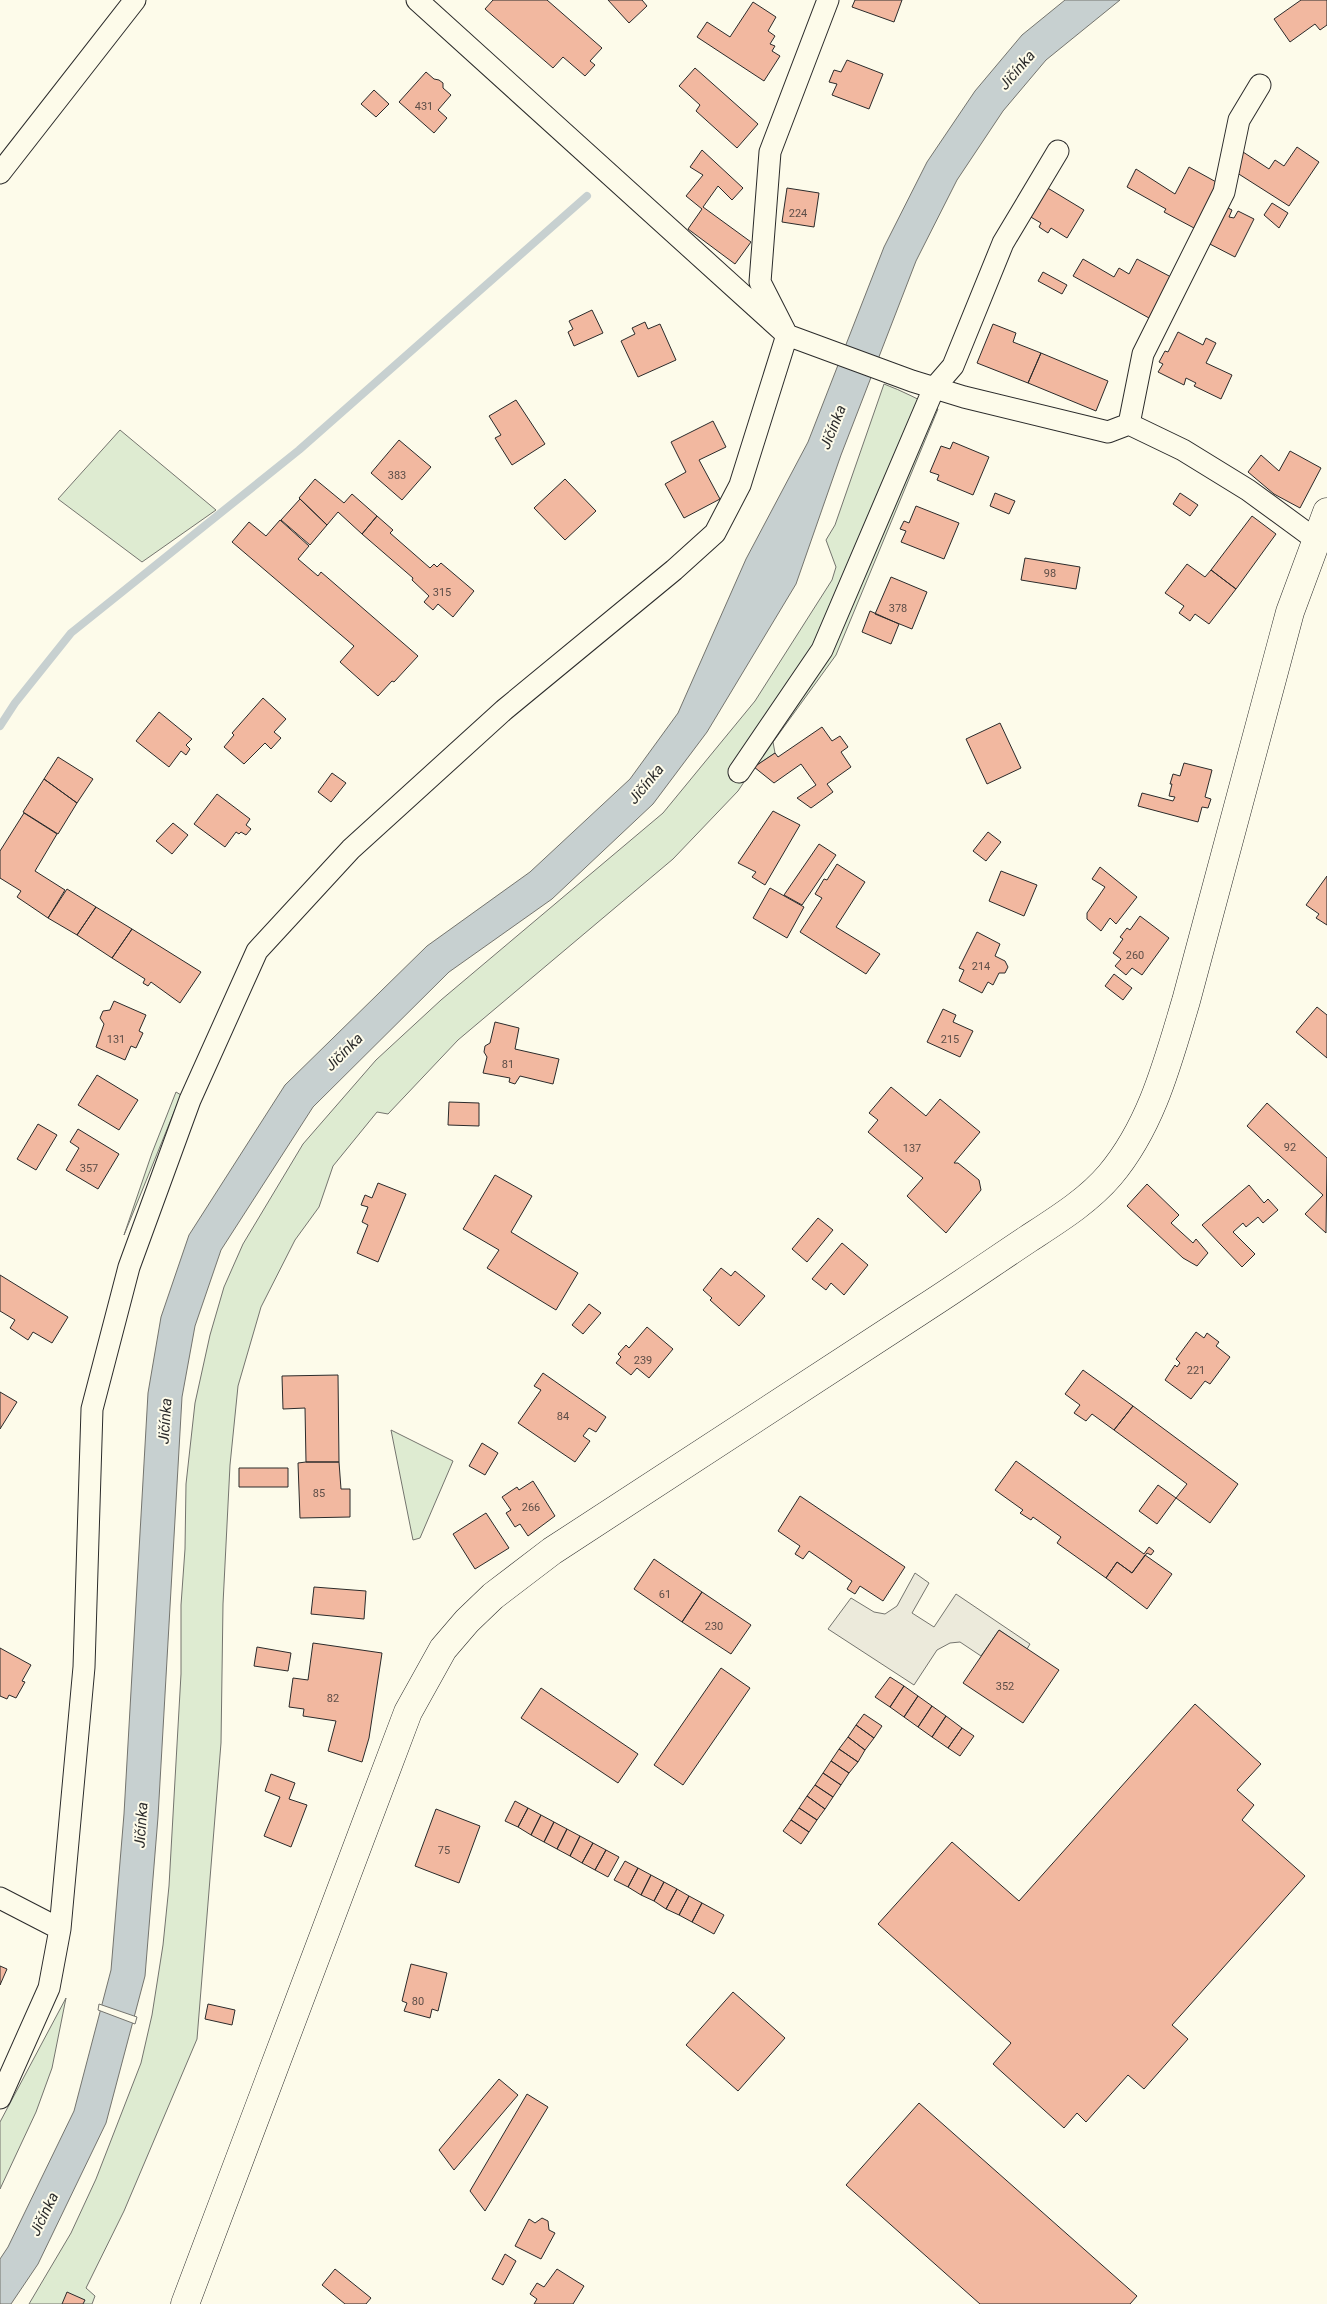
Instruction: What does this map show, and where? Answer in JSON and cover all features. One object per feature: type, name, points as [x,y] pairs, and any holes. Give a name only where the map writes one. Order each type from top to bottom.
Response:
[{"type":"main road","points":[[185,2304],[408,1712],[443,1649],[493,1596],[552,1552],[959,1286],[1061,1217],[1087,1198],[1110,1175],[1129,1148],[1144,1121],[1168,1062],[1189,991],[1290,612],[1315,539],[1327,512]]},
{"type":"street","points":[[0,173],[135,0]]},
{"type":"street","points":[[417,0],[787,335],[912,381],[964,397],[1108,432],[1130,424],[1183,450],[1248,490],[1315,539]]},
{"type":"street","points":[[0,2098],[50,1988],[60,1929],[84,1667],[92,1410],[129,1267],[190,1100],[257,951],[351,849],[504,710],[674,570],[715,533],[740,485],[787,335],[760,282],[770,152],[828,0]]},
{"type":"street","points":[[1130,424],[1143,354],[1224,192],[1239,120],[1260,85]]},
{"type":"street","points":[[739,772],[822,650],[934,388],[953,366],[1003,243],[1058,151]]},
{"type":"street","points":[[0,1898],[60,1929]]},
{"type":"green space","points":[[884,384],[938,409],[836,655],[773,742],[775,753],[754,767],[738,791],[673,859],[458,1040],[388,1114],[377,1112],[333,1166],[319,1207],[295,1240],[261,1307],[238,1386],[230,1465],[223,1604],[221,1743],[197,2039],[124,2211],[86,2288],[95,2296],[92,2304],[29,2304],[71,2233],[96,2179],[141,2063],[152,2015],[163,1945],[169,1886],[181,1674],[181,1605],[185,1549],[186,1484],[195,1403],[210,1335],[224,1287],[243,1244],[303,1144],[376,1060],[441,1000],[663,813],[755,701],[832,580],[836,567],[826,540],[835,525]]},
{"type":"green space","points":[[120,430],[216,510],[142,562],[58,499]]},
{"type":"green space","points":[[176,1092],[181,1095],[124,1235],[152,1153]]},
{"type":"green space","points":[[391,1430],[453,1461],[420,1538],[413,1540]]},
{"type":"green space","points":[[66,1998],[52,2068],[36,2112],[0,2189],[0,2122]]},
{"type":"shaded area","points":[[915,1573],[929,1583],[912,1613],[934,1627],[956,1594],[1030,1644],[1027,1649],[999,1630],[981,1656],[960,1642],[950,1643],[937,1650],[914,1685],[828,1629],[851,1598],[874,1612],[885,1614],[897,1606]]},
{"type":"water","name":"Jičínka","points":[[1065,0],[1120,0],[1046,60],[1003,111],[957,180],[916,261],[841,455],[796,584],[707,732],[653,804],[552,899],[449,972],[313,1107],[221,1250],[195,1326],[182,1397],[158,1817],[145,1976],[106,2123],[38,2264],[11,2304],[0,2304],[0,2259],[8,2247],[74,2111],[111,1970],[124,1814],[148,1393],[161,1317],[189,1235],[285,1085],[427,946],[530,872],[630,779],[678,713],[746,559],[808,442],[884,247],[927,162],[975,91],[1022,35]]},
{"type":"pier","points":[[99,2004],[137,2017],[135,2024],[98,2010]]},
{"type":"building","points":[[493,0],[547,0],[602,48],[590,61],[595,65],[585,76],[563,57],[553,68],[485,9]]},
{"type":"building","points":[[608,0],[642,0],[647,6],[629,23]]},
{"type":"building","points":[[855,0],[902,0],[894,22],[852,7]]},
{"type":"building","points":[[1301,0],[1327,0],[1327,25],[1320,30],[1315,24],[1290,42],[1274,19]]},
{"type":"building","points":[[753,2],[776,17],[768,31],[775,36],[770,44],[775,46],[772,51],[780,56],[764,81],[697,37],[707,22],[730,37]]},
{"type":"building","points":[[847,60],[883,74],[869,109],[832,95],[837,84],[829,82],[834,70],[841,72]]},
{"type":"building","points":[[695,68],[758,124],[737,148],[696,111],[700,105],[679,86]]},
{"type":"building","points":[[426,72],[434,79],[443,83],[443,88],[451,95],[438,110],[447,118],[434,133],[399,102]]},
{"type":"building","points":[[374,90],[389,104],[376,117],[361,104]]},
{"type":"building","points":[[1297,147],[1319,162],[1289,206],[1234,171],[1240,150],[1269,169],[1275,160],[1284,166]]},
{"type":"building","points":[[702,150],[743,188],[732,200],[718,186],[703,207],[751,242],[735,264],[688,229],[702,209],[686,196],[703,175],[690,167]]},
{"type":"building","points":[[1189,167],[1218,183],[1194,228],[1164,212],[1166,209],[1127,187],[1136,169],[1175,194]]},
{"type":"building","points":[[1046,187],[1084,210],[1067,238],[1051,228],[1048,233],[1039,227],[1041,223],[1029,216]]},
{"type":"building","points":[[787,188],[819,193],[814,227],[782,222]]},
{"type":"building","points":[[1272,203],[1288,213],[1279,228],[1264,215]]},
{"type":"building","points":[[1224,206],[1232,210],[1229,217],[1234,218],[1238,211],[1254,219],[1235,257],[1206,242]]},
{"type":"building","points":[[1083,259],[1114,277],[1119,268],[1129,274],[1137,259],[1171,277],[1149,318],[1073,276]]},
{"type":"building","points":[[1043,272],[1067,285],[1062,294],[1038,281]]},
{"type":"building","points":[[592,310],[603,333],[574,346],[568,332],[573,329],[569,321]]},
{"type":"building","points":[[645,322],[648,329],[660,324],[676,360],[638,377],[621,341],[635,334],[632,328]]},
{"type":"building","points":[[993,324],[1016,333],[1013,342],[1041,353],[1028,383],[977,363]]},
{"type":"building","points":[[1178,332],[1203,345],[1206,338],[1216,343],[1206,363],[1232,375],[1221,399],[1194,386],[1196,383],[1186,378],[1184,385],[1158,372],[1163,364],[1159,362],[1165,351],[1168,352]]},
{"type":"building","points":[[1041,353],[1108,381],[1096,411],[1028,383]]},
{"type":"building","points":[[516,400],[545,444],[512,465],[495,438],[501,435],[489,416]]},
{"type":"building","points":[[713,421],[726,447],[699,460],[720,499],[684,518],[665,484],[686,472],[671,442]]},
{"type":"building","points":[[399,440],[431,467],[402,500],[371,473]]},
{"type":"building","points":[[953,442],[989,457],[973,495],[937,480],[939,475],[930,472],[941,446],[950,449]]},
{"type":"building","points":[[1290,451],[1321,468],[1300,508],[1274,494],[1248,472],[1261,455],[1279,471]]},
{"type":"building","points":[[315,479],[344,503],[352,494],[377,516],[362,534],[338,512],[327,525],[299,498]]},
{"type":"building","points":[[565,479],[596,511],[565,540],[534,508]]},
{"type":"building","points":[[995,493],[1015,501],[1009,514],[990,506]]},
{"type":"building","points":[[1180,493],[1198,505],[1190,516],[1173,504]]},
{"type":"building","points":[[300,499],[327,525],[310,545],[281,520]]},
{"type":"building","points":[[916,506],[959,523],[944,559],[901,542],[906,531],[900,529],[904,521],[909,523]]},
{"type":"building","points":[[377,516],[393,530],[390,533],[430,568],[434,564],[437,567],[441,563],[474,591],[453,617],[438,604],[433,610],[424,602],[429,596],[412,580],[413,578],[362,534]]},
{"type":"building","points":[[1252,516],[1276,534],[1236,589],[1211,570]]},
{"type":"building","points":[[280,520],[309,546],[298,559],[318,576],[321,572],[418,656],[378,696],[340,662],[354,646],[232,542],[249,522],[266,536]]},
{"type":"building","points":[[1025,558],[1080,567],[1076,589],[1021,580]]},
{"type":"building","points":[[1187,564],[1205,577],[1211,570],[1236,589],[1209,624],[1195,614],[1190,621],[1179,613],[1184,606],[1165,593]]},
{"type":"building","points":[[891,577],[927,592],[912,629],[875,614]]},
{"type":"building","points":[[870,611],[899,624],[891,644],[862,632]]},
{"type":"building","points":[[263,698],[286,719],[274,732],[281,738],[271,749],[265,743],[244,764],[224,747],[234,735],[232,733]]},
{"type":"building","points":[[159,712],[192,739],[186,745],[190,749],[186,755],[181,751],[169,767],[136,741]]},
{"type":"building","points":[[1000,723],[1021,768],[987,784],[966,739]]},
{"type":"building","points":[[822,727],[832,741],[840,736],[848,747],[841,752],[851,767],[827,784],[833,792],[811,808],[797,798],[816,785],[801,764],[774,783],[754,767],[775,753],[778,757]]},
{"type":"building","points":[[58,757],[93,779],[77,803],[44,779]]},
{"type":"building","points":[[1184,763],[1212,770],[1205,797],[1211,799],[1208,808],[1202,807],[1198,822],[1138,806],[1142,793],[1173,801],[1175,797],[1169,796],[1172,784],[1170,784],[1173,774],[1180,776]]},
{"type":"building","points":[[332,773],[346,783],[331,802],[318,792]]},
{"type":"building","points":[[44,779],[77,803],[58,834],[23,812]]},
{"type":"building","points":[[217,794],[250,819],[246,825],[251,829],[246,835],[236,832],[225,847],[194,824]]},
{"type":"building","points":[[773,811],[800,825],[765,885],[752,877],[756,872],[738,863]]},
{"type":"building","points":[[24,813],[57,834],[35,871],[65,890],[48,918],[17,897],[21,891],[0,878],[0,851]]},
{"type":"building","points":[[173,823],[188,835],[172,854],[156,841]]},
{"type":"building","points":[[988,832],[1001,842],[986,861],[973,851]]},
{"type":"building","points":[[819,844],[836,855],[802,905],[784,895]]},
{"type":"building","points":[[837,864],[865,882],[836,927],[880,954],[866,974],[800,932],[822,898],[815,894],[824,879],[827,880]]},
{"type":"building","points":[[1100,867],[1137,897],[1116,924],[1110,918],[1101,931],[1087,919],[1087,913],[1105,887],[1092,879]]},
{"type":"building","points":[[1001,871],[1037,885],[1024,916],[989,901]]},
{"type":"building","points":[[1327,876],[1327,925],[1316,918],[1319,914],[1306,905]]},
{"type":"building","points":[[770,888],[804,907],[787,938],[753,918]]},
{"type":"building","points":[[67,889],[96,907],[77,935],[48,918]]},
{"type":"building","points":[[96,907],[132,929],[112,958],[77,935]]},
{"type":"building","points":[[1140,916],[1169,938],[1142,975],[1132,968],[1126,975],[1115,966],[1121,959],[1113,953],[1123,939],[1120,937],[1127,928],[1130,930]]},
{"type":"building","points":[[132,929],[201,972],[180,1003],[151,982],[148,986],[143,983],[145,979],[112,958]]},
{"type":"building","points":[[977,932],[1000,944],[995,956],[1005,961],[1008,967],[1005,973],[999,973],[993,985],[988,982],[982,993],[959,981],[964,970],[959,968]]},
{"type":"building","points":[[1114,974],[1132,988],[1123,1000],[1105,986]]},
{"type":"building","points":[[114,1001],[146,1015],[139,1031],[143,1033],[136,1048],[131,1046],[125,1060],[96,1047],[104,1024],[100,1018],[103,1011],[110,1010]]},
{"type":"building","points":[[1317,1007],[1327,1015],[1327,1058],[1296,1032]]},
{"type":"building","points":[[943,1009],[956,1015],[953,1022],[973,1031],[960,1057],[927,1042]]},
{"type":"building","points":[[495,1022],[519,1028],[515,1049],[559,1059],[553,1084],[520,1076],[515,1084],[509,1082],[510,1078],[483,1073],[487,1057],[484,1052],[485,1046],[490,1043]]},
{"type":"building","points":[[97,1075],[138,1100],[119,1130],[78,1105]]},
{"type":"building","points":[[891,1087],[926,1116],[940,1099],[980,1132],[954,1163],[958,1163],[979,1180],[981,1190],[946,1233],[907,1196],[923,1178],[868,1132],[878,1120],[869,1113]]},
{"type":"building","points":[[449,1102],[479,1103],[479,1126],[448,1125]]},
{"type":"building","points":[[1267,1103],[1327,1158],[1326,1233],[1305,1214],[1323,1195],[1247,1126]]},
{"type":"building","points":[[38,1124],[57,1135],[36,1170],[17,1159]]},
{"type":"building","points":[[78,1129],[119,1154],[98,1189],[66,1170],[79,1148],[70,1142]]},
{"type":"building","points":[[495,1175],[532,1196],[511,1232],[578,1273],[556,1310],[487,1268],[499,1250],[463,1229]]},
{"type":"building","points":[[378,1183],[406,1194],[378,1262],[357,1253],[368,1225],[362,1222],[368,1207],[361,1205],[365,1195],[372,1198]]},
{"type":"building","points":[[1147,1184],[1179,1215],[1171,1223],[1193,1243],[1196,1239],[1208,1253],[1197,1266],[1183,1258],[1127,1206]]},
{"type":"building","points":[[1249,1185],[1264,1203],[1268,1199],[1278,1210],[1263,1223],[1258,1217],[1246,1227],[1243,1223],[1233,1232],[1255,1254],[1242,1267],[1202,1225]]},
{"type":"building","points":[[818,1218],[833,1230],[807,1262],[792,1249]]},
{"type":"building","points":[[842,1243],[868,1265],[844,1295],[831,1283],[826,1290],[812,1279]]},
{"type":"building","points":[[721,1268],[731,1276],[735,1271],[765,1296],[739,1326],[710,1300],[712,1298],[703,1290]]},
{"type":"building","points":[[0,1275],[68,1317],[52,1343],[33,1332],[28,1340],[10,1328],[15,1320],[0,1311]]},
{"type":"building","points":[[589,1304],[601,1313],[583,1334],[572,1325]]},
{"type":"building","points":[[647,1327],[673,1349],[649,1378],[637,1368],[631,1375],[616,1363],[621,1357],[618,1354],[626,1345],[629,1348]]},
{"type":"building","points":[[1196,1332],[1204,1338],[1207,1333],[1219,1342],[1216,1346],[1230,1357],[1210,1384],[1205,1381],[1191,1399],[1165,1380],[1175,1365],[1177,1367],[1180,1363],[1176,1359]]},
{"type":"building","points":[[1083,1370],[1133,1406],[1114,1430],[1092,1414],[1086,1421],[1074,1413],[1080,1405],[1065,1394]]},
{"type":"building","points":[[543,1373],[606,1417],[596,1432],[589,1428],[583,1436],[590,1441],[575,1462],[518,1423],[541,1390],[534,1386]]},
{"type":"building","points":[[338,1375],[339,1462],[306,1462],[305,1408],[283,1409],[282,1376]]},
{"type":"building","points":[[0,1392],[17,1402],[0,1429]]},
{"type":"building","points":[[1133,1406],[1238,1484],[1210,1523],[1176,1498],[1187,1484],[1114,1430]]},
{"type":"building","points":[[482,1443],[498,1453],[485,1475],[469,1466]]},
{"type":"building","points":[[1016,1461],[1144,1554],[1149,1547],[1154,1551],[1151,1555],[1147,1553],[1132,1573],[1117,1562],[1106,1578],[1057,1543],[1061,1537],[1033,1517],[1031,1520],[1020,1513],[1023,1510],[995,1490]]},
{"type":"building","points":[[339,1462],[341,1489],[350,1489],[350,1517],[300,1518],[298,1463]]},
{"type":"building","points":[[239,1468],[288,1468],[288,1487],[239,1487]]},
{"type":"building","points":[[533,1481],[555,1516],[528,1536],[520,1524],[515,1527],[506,1513],[511,1510],[502,1497],[517,1487],[519,1490]]},
{"type":"building","points":[[1158,1485],[1176,1498],[1157,1524],[1139,1511]]},
{"type":"building","points":[[800,1496],[905,1567],[883,1601],[860,1586],[855,1594],[847,1589],[852,1581],[809,1551],[803,1559],[795,1554],[800,1546],[778,1531]]},
{"type":"building","points":[[486,1513],[509,1548],[475,1569],[453,1534]]},
{"type":"building","points":[[1145,1555],[1172,1574],[1147,1609],[1106,1578],[1117,1562],[1132,1573]]},
{"type":"building","points":[[654,1559],[702,1592],[682,1622],[634,1589]]},
{"type":"building","points":[[314,1587],[366,1591],[364,1619],[311,1614]]},
{"type":"building","points":[[702,1592],[751,1625],[731,1654],[682,1622]]},
{"type":"building","points":[[999,1630],[1059,1670],[1023,1723],[963,1683]]},
{"type":"building","points":[[313,1643],[382,1653],[369,1738],[362,1762],[328,1751],[336,1721],[303,1716],[304,1709],[289,1707],[293,1678],[308,1680]]},
{"type":"building","points":[[257,1647],[291,1653],[288,1671],[254,1666]]},
{"type":"building","points":[[0,1648],[31,1665],[22,1681],[25,1682],[16,1698],[9,1695],[7,1699],[0,1696]]},
{"type":"building","points":[[721,1668],[750,1688],[683,1785],[654,1765]]},
{"type":"building","points":[[890,1677],[904,1686],[890,1707],[875,1697]]},
{"type":"building","points":[[904,1686],[918,1696],[904,1717],[890,1707]]},
{"type":"building","points":[[541,1688],[638,1754],[618,1783],[521,1718]]},
{"type":"building","points":[[918,1696],[932,1706],[918,1727],[904,1717]]},
{"type":"building","points":[[1195,1704],[1261,1764],[1237,1790],[1254,1805],[1242,1820],[1305,1876],[1172,2025],[1188,2039],[1144,2089],[1128,2075],[1086,2122],[1077,2113],[1064,2128],[993,2064],[1011,2043],[878,1924],[952,1842],[1019,1901]]},
{"type":"building","points":[[932,1706],[946,1716],[932,1737],[918,1727]]},
{"type":"building","points":[[864,1714],[882,1726],[874,1738],[856,1725]]},
{"type":"building","points":[[946,1716],[962,1728],[948,1748],[932,1737]]},
{"type":"building","points":[[856,1725],[874,1738],[865,1750],[848,1737]]},
{"type":"building","points":[[962,1728],[974,1736],[960,1756],[948,1748]]},
{"type":"building","points":[[848,1737],[865,1750],[858,1762],[839,1749]]},
{"type":"building","points":[[839,1749],[858,1762],[849,1773],[831,1761]]},
{"type":"building","points":[[831,1761],[849,1773],[841,1785],[823,1773]]},
{"type":"building","points":[[823,1773],[841,1785],[833,1797],[815,1785]]},
{"type":"building","points":[[271,1774],[295,1783],[289,1799],[307,1805],[291,1847],[264,1836],[280,1797],[265,1791]]},
{"type":"building","points":[[815,1785],[833,1797],[825,1809],[807,1796]]},
{"type":"building","points":[[807,1796],[825,1809],[817,1820],[799,1808]]},
{"type":"building","points":[[515,1801],[528,1808],[518,1827],[505,1821]]},
{"type":"building","points":[[528,1808],[541,1815],[531,1835],[518,1827]]},
{"type":"building","points":[[799,1808],[817,1820],[809,1832],[791,1820]]},
{"type":"building","points":[[436,1809],[480,1826],[459,1883],[415,1866]]},
{"type":"building","points":[[541,1815],[554,1822],[544,1842],[531,1835]]},
{"type":"building","points":[[791,1820],[809,1832],[801,1844],[783,1831]]},
{"type":"building","points":[[554,1822],[567,1829],[557,1849],[544,1842]]},
{"type":"building","points":[[567,1829],[580,1836],[570,1856],[557,1849]]},
{"type":"building","points":[[580,1836],[593,1843],[582,1863],[570,1856]]},
{"type":"building","points":[[593,1843],[606,1850],[595,1870],[582,1863]]},
{"type":"building","points":[[606,1850],[619,1857],[608,1877],[595,1870]]},
{"type":"building","points":[[625,1861],[638,1868],[628,1887],[614,1880]]},
{"type":"building","points":[[638,1868],[651,1875],[641,1895],[628,1887]]},
{"type":"building","points":[[651,1875],[664,1882],[654,1901],[641,1895]]},
{"type":"building","points":[[664,1882],[677,1889],[666,1909],[654,1901]]},
{"type":"building","points":[[677,1889],[689,1896],[679,1915],[666,1909]]},
{"type":"building","points":[[689,1896],[702,1903],[692,1922],[679,1915]]},
{"type":"building","points":[[702,1903],[724,1915],[714,1934],[692,1922]]},
{"type":"building","points":[[411,1964],[447,1973],[438,2011],[432,2009],[430,2018],[404,2011],[407,2003],[402,2001]]},
{"type":"building","points":[[0,1966],[7,1969],[0,1985]]},
{"type":"building","points":[[733,1992],[785,2038],[738,2091],[686,2045]]},
{"type":"building","points":[[208,2004],[235,2010],[232,2025],[205,2019]]},
{"type":"building","points":[[499,2079],[518,2095],[454,2170],[439,2150]]},
{"type":"building","points":[[527,2094],[548,2107],[485,2211],[470,2191]]},
{"type":"building","points":[[919,2103],[1137,2296],[1130,2304],[980,2304],[846,2185]]},
{"type":"building","points":[[542,2218],[548,2221],[549,2230],[555,2233],[541,2259],[515,2246],[529,2219],[535,2223]]},
{"type":"building","points":[[505,2254],[516,2261],[503,2285],[492,2279]]},
{"type":"building","points":[[335,2269],[371,2298],[366,2304],[345,2304],[322,2285]]},
{"type":"building","points":[[557,2269],[584,2286],[573,2304],[534,2304],[537,2299],[530,2294],[537,2283],[544,2287]]},
{"type":"building","points":[[67,2292],[85,2300],[83,2304],[62,2304]]},
{"type":"waterway","points":[[0,726],[15,703],[71,633],[299,450],[587,196]]}]
